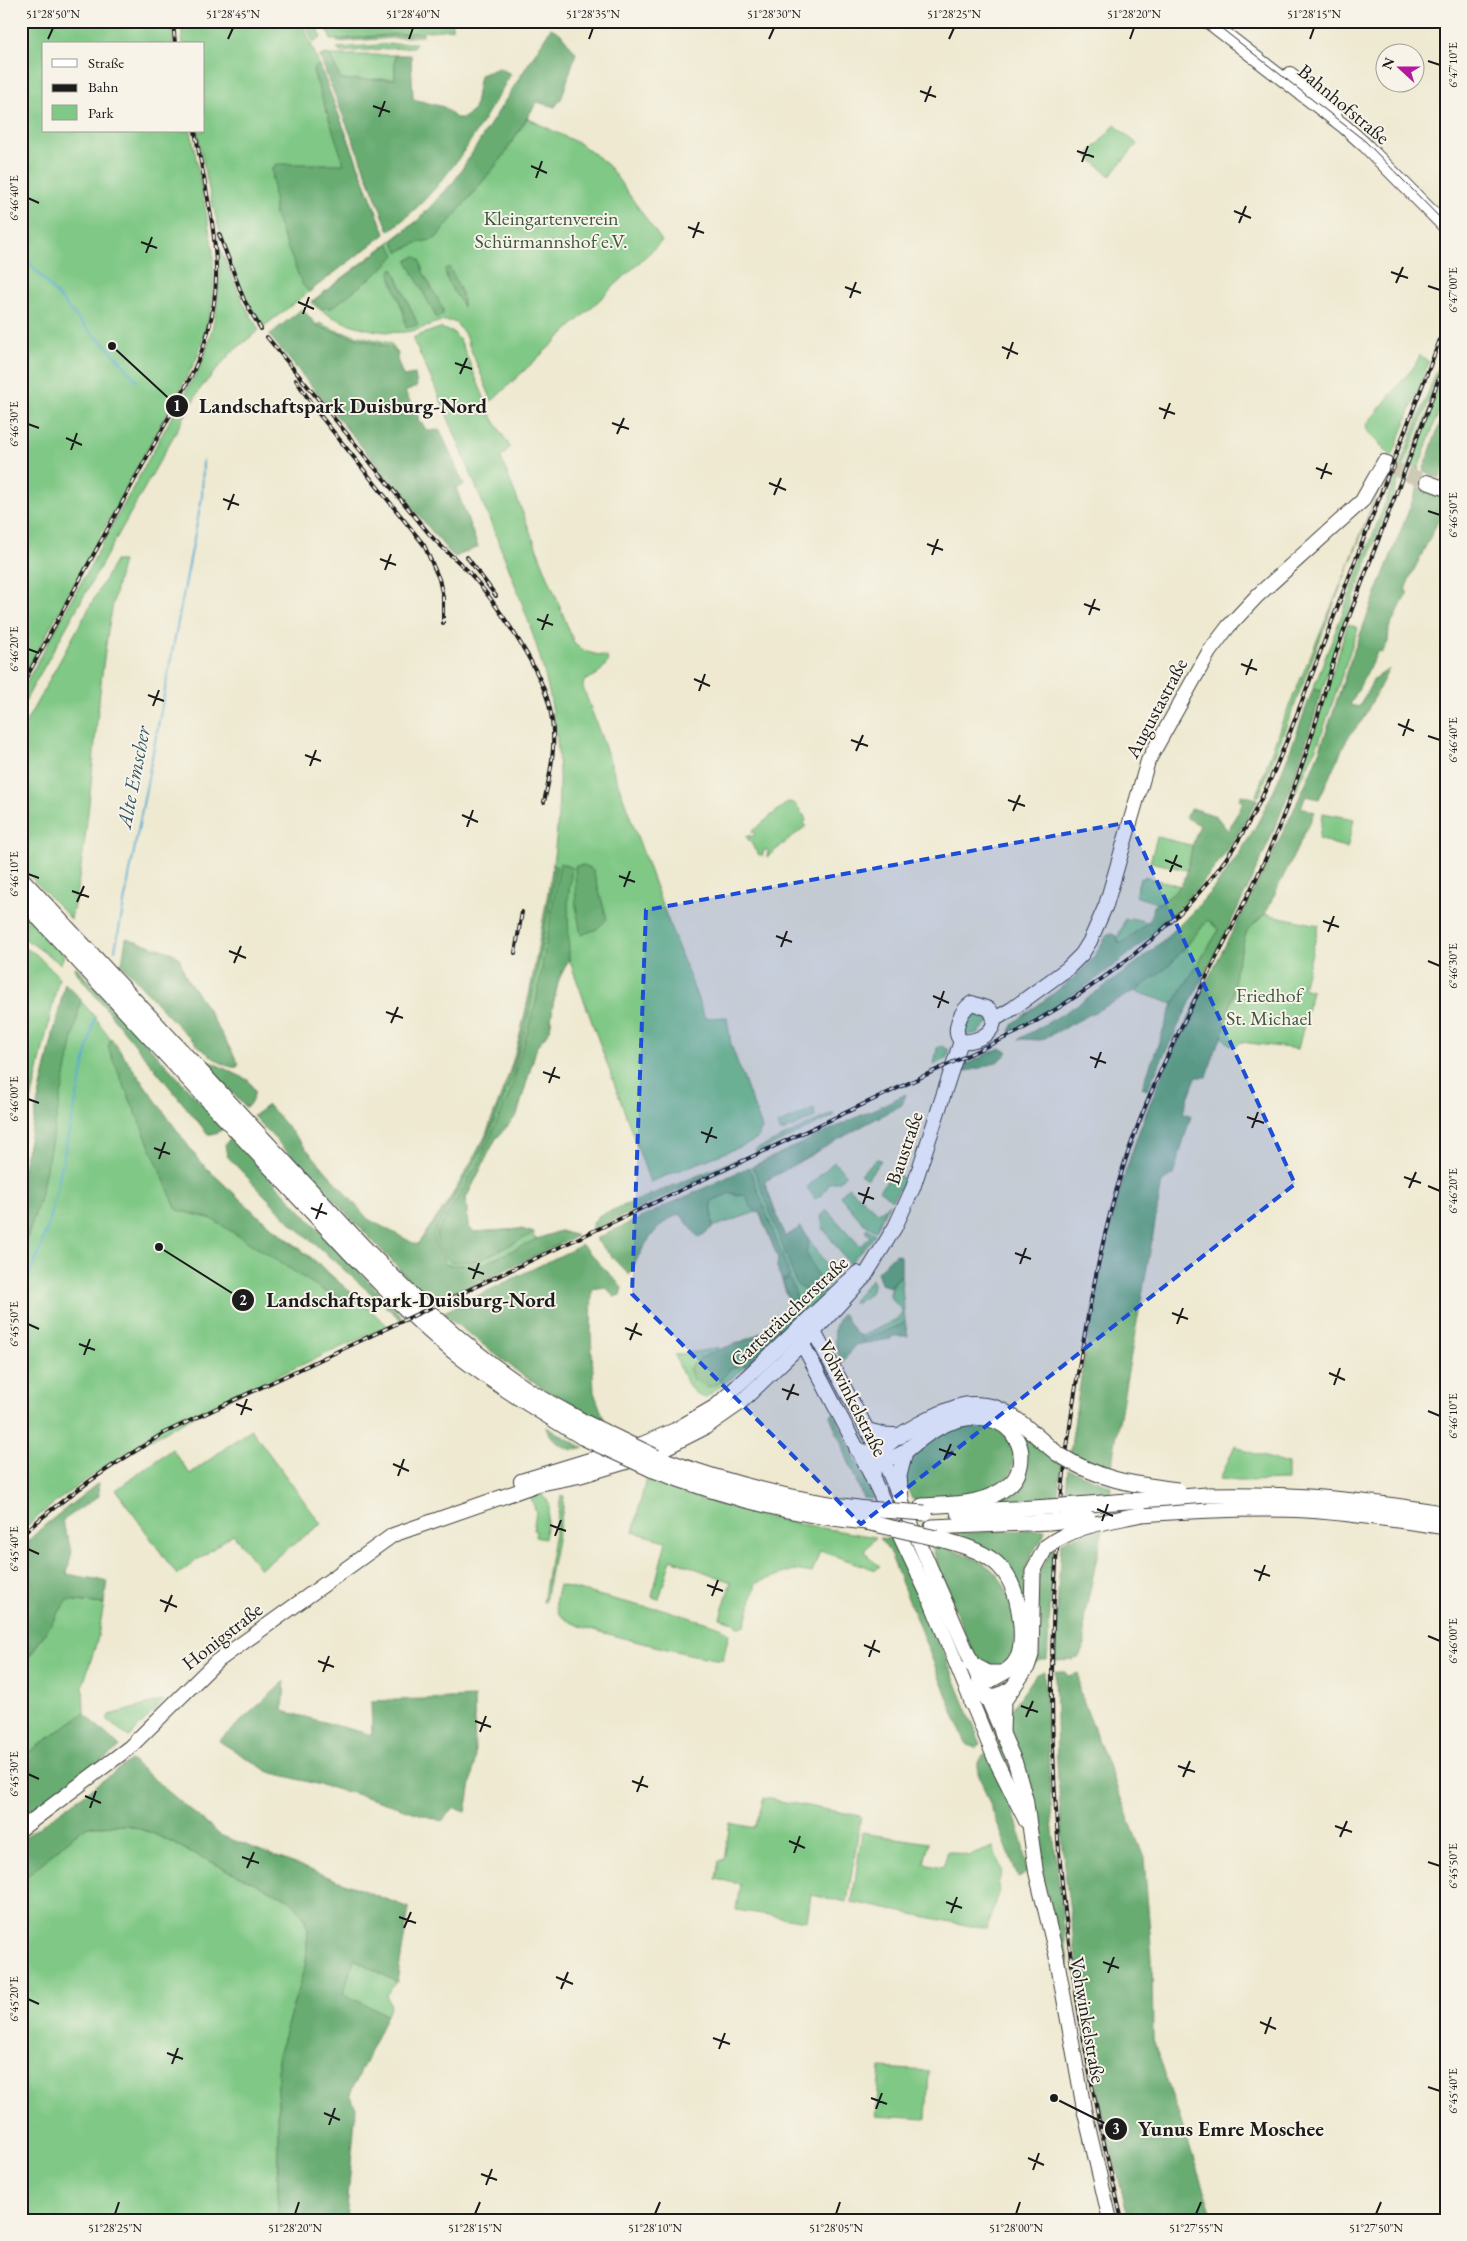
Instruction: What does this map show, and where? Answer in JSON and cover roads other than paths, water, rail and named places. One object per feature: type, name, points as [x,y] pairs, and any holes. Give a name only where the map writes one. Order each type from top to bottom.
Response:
[{"type":"highway","points":[[21,878],[353,1236],[413,1298],[469,1347],[526,1388],[585,1430],[651,1469],[729,1497],[808,1515],[866,1516],[987,1499],[1002,1491],[1012,1482],[1020,1466],[1021,1451],[1016,1437],[1007,1427],[995,1420],[982,1416],[965,1418],[934,1430],[905,1452],[880,1456],[857,1449]]},
{"type":"highway","points":[[21,899],[343,1245],[404,1307],[478,1370],[518,1399],[585,1430]]},
{"type":"highway","points":[[873,1479],[880,1456],[900,1436],[934,1416],[957,1407],[984,1405],[1010,1416],[1058,1454],[1077,1466],[1112,1480],[1207,1495]]},
{"type":"highway","points":[[869,1431],[900,1436]]},
{"type":"highway","points":[[901,1499],[899,1476],[905,1452]]},
{"type":"highway","points":[[934,1532],[1207,1495],[1307,1496],[1394,1505],[1446,1514]]},
{"type":"highway","points":[[924,1509],[1049,1515],[1142,1514],[1214,1509],[1305,1510],[1360,1515],[1446,1527]]},
{"type":"highway","points":[[1002,1733],[1002,1709],[1011,1689],[1027,1667],[1030,1654],[1033,1571],[1046,1547],[1060,1536],[1077,1528],[1142,1514]]},
{"type":"highway","points":[[866,1516],[934,1532],[982,1553],[1004,1570],[1013,1584],[1019,1608],[1022,1639],[1017,1660],[977,1694]]},
{"type":"highway","points":[[971,1664],[988,1674],[1003,1673]]},
{"type":"highway","points":[[977,1694],[1000,1695],[1011,1689]]},
{"type":"main road","name":"Bahnhofstraße","points":[[1208,21],[1345,127],[1446,228]]},
{"type":"main road","name":"Bahnhofstraße","points":[[1222,21],[1372,140],[1446,217]]},
{"type":"main road","name":"Augustastraße","points":[[995,1019],[1067,969],[1082,954],[1090,941],[1106,904],[1148,761],[1209,652],[1228,627],[1257,596],[1362,501],[1386,464]]},
{"type":"main road","points":[[1427,482],[1446,489]]},
{"type":"main road","name":"Baustraße","points":[[872,1263],[895,1227],[913,1188],[961,1041],[958,1038],[957,1031],[961,1014],[972,1003],[985,1007],[992,1012],[995,1019]]},
{"type":"main road","points":[[961,1041],[976,1040],[990,1032],[995,1019]]},
{"type":"main road","name":"Gartsträucherstraße","points":[[560,1474],[675,1430],[720,1404],[807,1329],[859,1270],[872,1263]]},
{"type":"main road","name":"Vohwinkelstraße","points":[[807,1329],[802,1343],[873,1479],[977,1694],[1002,1733],[1015,1762],[1026,1800],[1036,1872],[1056,1954],[1084,2109],[1110,2220]]},
{"type":"main road","name":"Vohwinkelstraße","points":[[807,1329],[869,1431],[901,1499],[971,1664],[977,1694],[1014,1801],[1030,1828]]},
{"type":"main road","name":"Gartsträucherstraße","points":[[560,1474],[653,1454],[713,1423],[739,1404],[802,1343]]},
{"type":"main road","points":[[696,1432],[698,1417],[713,1423]]},
{"type":"main road","name":"Honigstraße","points":[[21,1829],[130,1747],[216,1662],[394,1534],[539,1484],[560,1474]]},
{"type":"waterway","name":"Alte Emscher","points":[[21,253],[85,327],[107,346],[137,381]]},
{"type":"waterway","name":"Alte Emscher","points":[[115,950],[202,497],[203,461]]},
{"type":"waterway","name":"Alte Emscher","points":[[21,1289],[36,1259],[48,1226],[95,1017]]},
{"type":"tunnel","points":[[1388,466],[1427,482]]},
{"type":"tram line","points":[[1212,21],[1365,141],[1446,224]]},
{"type":"railway","points":[[173,21],[175,42]]},
{"type":"railway","points":[[21,687],[187,384],[202,350],[211,319],[216,288],[216,259],[208,198],[195,132]]},
{"type":"railway","points":[[219,234],[244,300],[261,329]]},
{"type":"railway","points":[[21,1536],[55,1507],[108,1468],[164,1433],[1015,1033],[1095,984],[1144,946],[1210,880],[1248,824],[1263,794],[1290,732],[1446,324]]},
{"type":"railway","points":[[267,337],[431,536],[478,583],[514,632],[542,685],[551,714],[553,752],[544,802]]},
{"type":"railway","points":[[1122,2220],[1097,2112],[1078,2005],[1064,1899],[1055,1793],[1052,1686],[1055,1579],[1064,1471],[1080,1361],[1103,1242],[1115,1194],[1133,1139],[1158,1076],[1256,880],[1281,821],[1310,741],[1337,650],[1420,432],[1446,358]]},
{"type":"railway","points":[[296,380],[315,409],[424,545],[439,579],[443,597],[443,623]]},
{"type":"railway","points":[[467,557],[496,596]]},
{"type":"railway","points":[[515,953],[522,912]]},
{"type":"place","name":"Landschaftspark Duisburg-Nord","points":[[112,346]]},
{"type":"place","name":"Landschaftspark-Duisburg-Nord","points":[[159,1247]]},
{"type":"place","name":"Yunus Emre Moschee","points":[[1054,2098]]},
{"type":"park label","name":"Kleingartenverein Schürmannshof e.V.","points":[[551,230]]},
{"type":"park label","name":"Friedhof St. Michael","points":[[1269,1006]]}]
